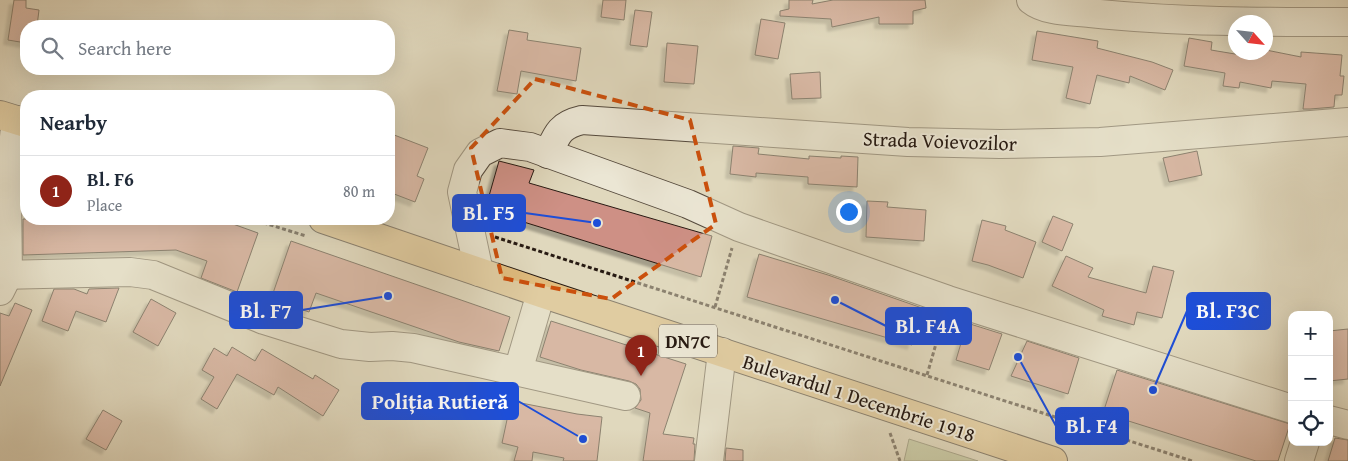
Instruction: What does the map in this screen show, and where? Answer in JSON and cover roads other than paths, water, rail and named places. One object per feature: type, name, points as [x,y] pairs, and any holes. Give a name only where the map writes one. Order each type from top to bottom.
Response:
[{"type":"main road","name":"Bulevardul 1 Decembrie 1918","points":[[342,225],[541,293],[1053,461]]},
{"type":"street","points":[[1031,0],[1041,6],[1054,9],[1118,16],[1234,21],[1348,22]]},
{"type":"street","points":[[14,119],[11,197],[3,281],[130,272],[153,276],[264,320],[341,344],[370,348],[392,346],[413,348],[626,396]]},
{"type":"street","name":"Strada Voievozilor","points":[[548,154],[557,134],[569,123],[582,120],[908,142],[1000,144],[1100,142],[1348,122]]},
{"type":"street","points":[[479,272],[462,192],[468,170],[480,153],[500,143],[530,147],[688,204],[738,226],[948,300],[1288,408]]},
{"type":"street","points":[[518,371],[541,293]]},
{"type":"street","name":"Bulevardul 1 Decembrie 1918","points":[[709,461],[722,352]]},
{"type":"street","points":[[1333,421],[1348,425]]},
{"type":"street","points":[[1300,461],[1304,446]]},
{"type":"place","name":"Bl. F5","points":[[597,223]]},
{"type":"place","name":"Bl. F7","points":[[388,296]]},
{"type":"place","name":"Bl. F4A","points":[[835,300]]},
{"type":"place","name":"Bl. F4","points":[[1018,357]]},
{"type":"place","name":"Bl. F6","points":[[641,376]]},
{"type":"place","name":"Bl. F3C","points":[[1153,390]]},
{"type":"place","name":"Poliția Rutieră","points":[[583,439]]}]
